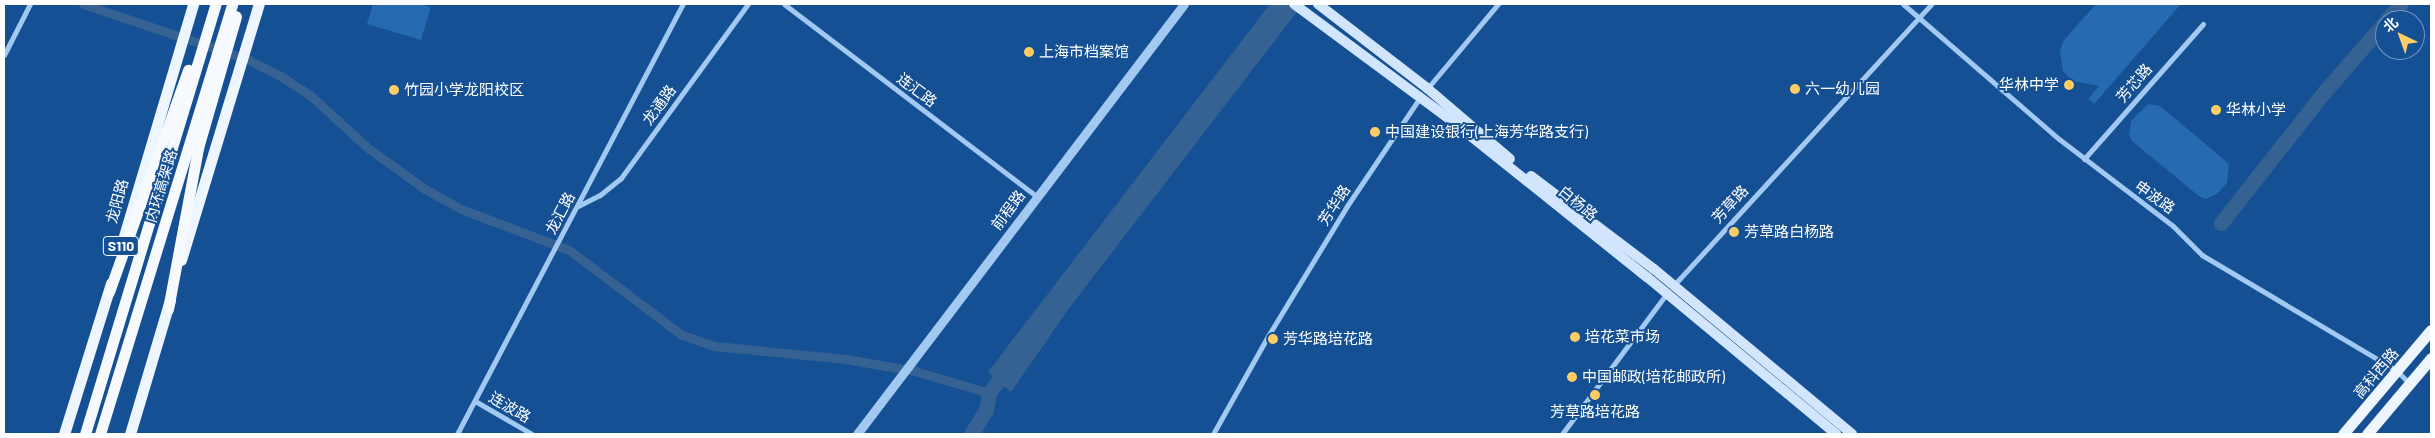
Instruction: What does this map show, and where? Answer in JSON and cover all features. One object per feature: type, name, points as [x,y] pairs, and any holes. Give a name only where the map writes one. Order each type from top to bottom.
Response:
[{"type":"highway","name":"内环高架路","points":[[85,434],[194,64],[216,4]]},
{"type":"highway","name":"内环高架路","points":[[100,434],[216,70],[227,34],[232,4]]},
{"type":"highway","points":[[227,34],[239,4]]},
{"type":"highway","points":[[109,292],[194,64]]},
{"type":"highway","points":[[168,309],[198,148],[216,70]]},
{"type":"main road","name":"龙阳路","points":[[64,434],[109,292],[136,187],[193,4]]},
{"type":"main road","points":[[130,434],[259,4]]},
{"type":"main road","name":"白杨路","points":[[1318,4],[1427,88],[1521,169],[1843,433]]},
{"type":"main road","name":"白杨路","points":[[1298,6],[1670,290]]},
{"type":"main road","name":"高科西路","points":[[2343,434],[2431,330]]},
{"type":"main road","points":[[2367,434],[2431,358]]},
{"type":"street","points":[[4,55],[29,4]]},
{"type":"street","name":"龙汇路","points":[[457,434],[683,4]]},
{"type":"street","name":"龙通路","points":[[578,206],[600,195],[621,178],[748,4]]},
{"type":"street","name":"连汇路","points":[[784,4],[1036,196]]},
{"type":"street","name":"前程路","points":[[857,434],[1036,196],[1184,4]]},
{"type":"street","name":"芳华路","points":[[1213,434],[1268,336],[1347,206],[1427,88],[1498,4]]},
{"type":"street","name":"申波路","points":[[1903,4],[2084,159],[2174,226],[2208,260],[2397,371],[2410,384]]},
{"type":"street","name":"芳草路","points":[[1562,434],[1670,290],[1931,4]]},
{"type":"street","name":"芳芯路","points":[[2084,159],[2203,24]]},
{"type":"street","name":"连波路","points":[[475,401],[532,434]]},
{"type":"shaded area","points":[[373,4],[420,4],[431,7],[421,40],[367,24]]},
{"type":"shaded area","points":[[1270,4],[1303,4],[1070,307],[1011,392],[988,372]]},
{"type":"shaded area","points":[[2096,4],[2181,4],[2094,104],[2088,99],[2099,86],[2072,81],[2063,71],[2060,50],[2064,40]]},
{"type":"shaded area","points":[[2148,104],[2160,106],[2229,164],[2227,183],[2217,194],[2206,199],[2200,197],[2132,141],[2129,135],[2131,121]]},
{"type":"waterway","points":[[83,4],[249,60],[279,75],[311,96],[368,148],[425,189],[461,209],[569,250],[682,335],[714,346],[846,359],[915,371],[989,393]]},
{"type":"waterway","points":[[2395,10],[2401,4]]},
{"type":"waterway","points":[[2221,223],[2325,91],[2375,34]]},
{"type":"waterway","points":[[971,434],[986,410],[989,393],[1010,365]]},
{"type":"place","name":"上海市档案馆","points":[[1029,52]]},
{"type":"place","name":"华林中学","points":[[2069,85]]},
{"type":"place","name":"六一幼儿园","points":[[1795,89]]},
{"type":"place","name":"竹园小学龙阳校区","points":[[394,90]]},
{"type":"place","name":"华林小学","points":[[2216,110]]},
{"type":"place","name":"中国建设银行(上海芳华路支行)","points":[[1375,132]]},
{"type":"place","name":"芳草路白杨路","points":[[1734,232]]},
{"type":"place","name":"培花菜市场","points":[[1575,337]]},
{"type":"place","name":"芳华路培花路","points":[[1273,339]]},
{"type":"place","name":"中国邮政(培花邮政所)","points":[[1572,377]]},
{"type":"place","name":"芳草路培花路","points":[[1595,395]]}]
